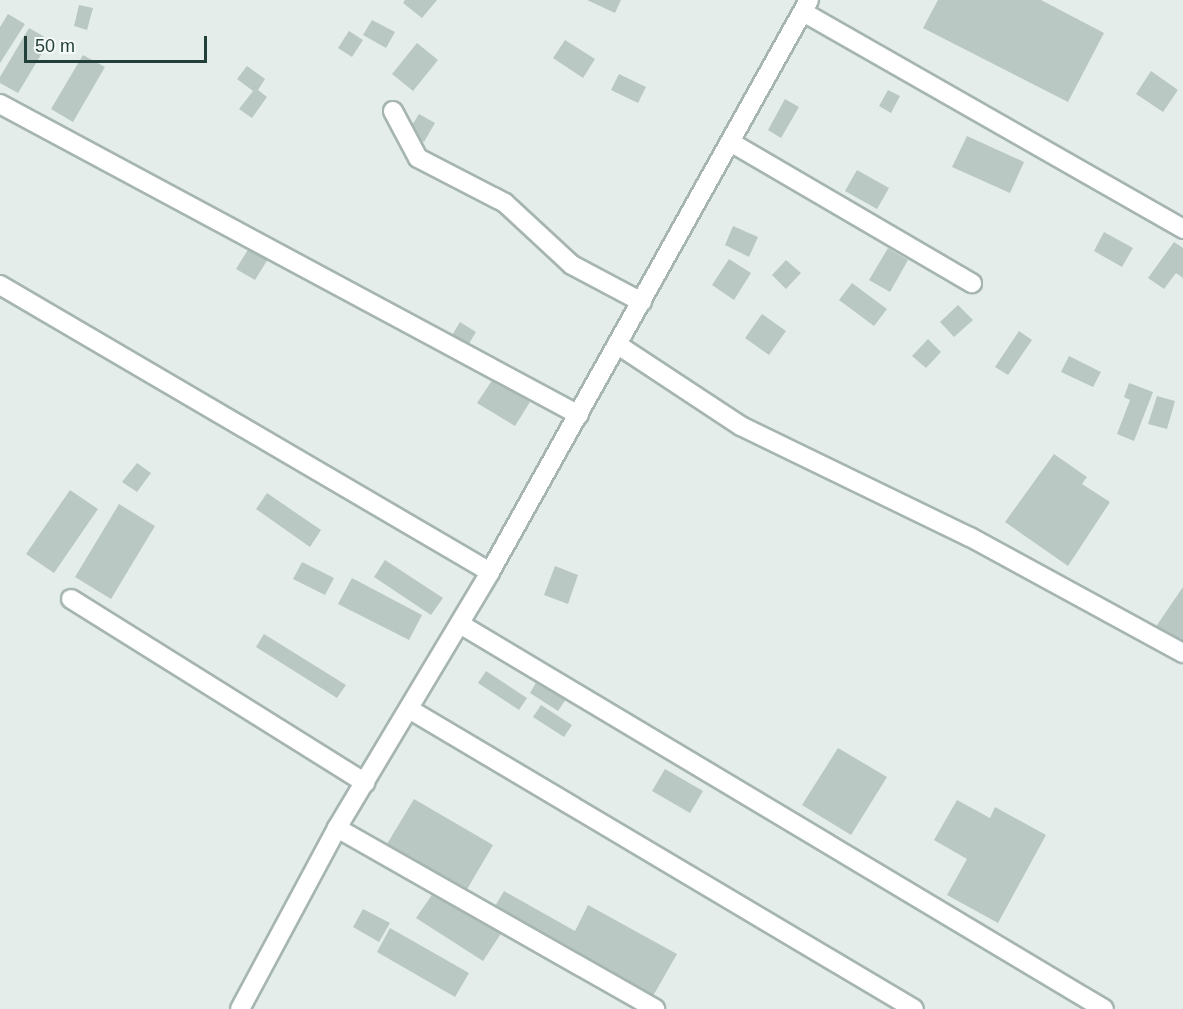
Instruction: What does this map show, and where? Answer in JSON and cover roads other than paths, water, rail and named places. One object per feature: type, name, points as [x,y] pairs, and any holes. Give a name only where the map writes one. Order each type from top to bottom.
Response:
[{"type":"street","points":[[240,1009],[337,828],[490,572],[732,144],[806,6],[1183,229]]},
{"type":"street","points":[[0,104],[579,415]]},
{"type":"street","points":[[393,111],[418,158],[505,203],[572,266],[642,302]]},
{"type":"street","points":[[732,144],[972,283]]},
{"type":"street","points":[[0,285],[490,572]]},
{"type":"street","points":[[618,345],[741,426],[970,537],[1183,652]]},
{"type":"street","points":[[71,599],[365,783]]},
{"type":"street","points":[[460,624],[1104,1009]]},
{"type":"street","points":[[409,709],[914,1009]]},
{"type":"street","points":[[337,828],[655,1009]]}]
